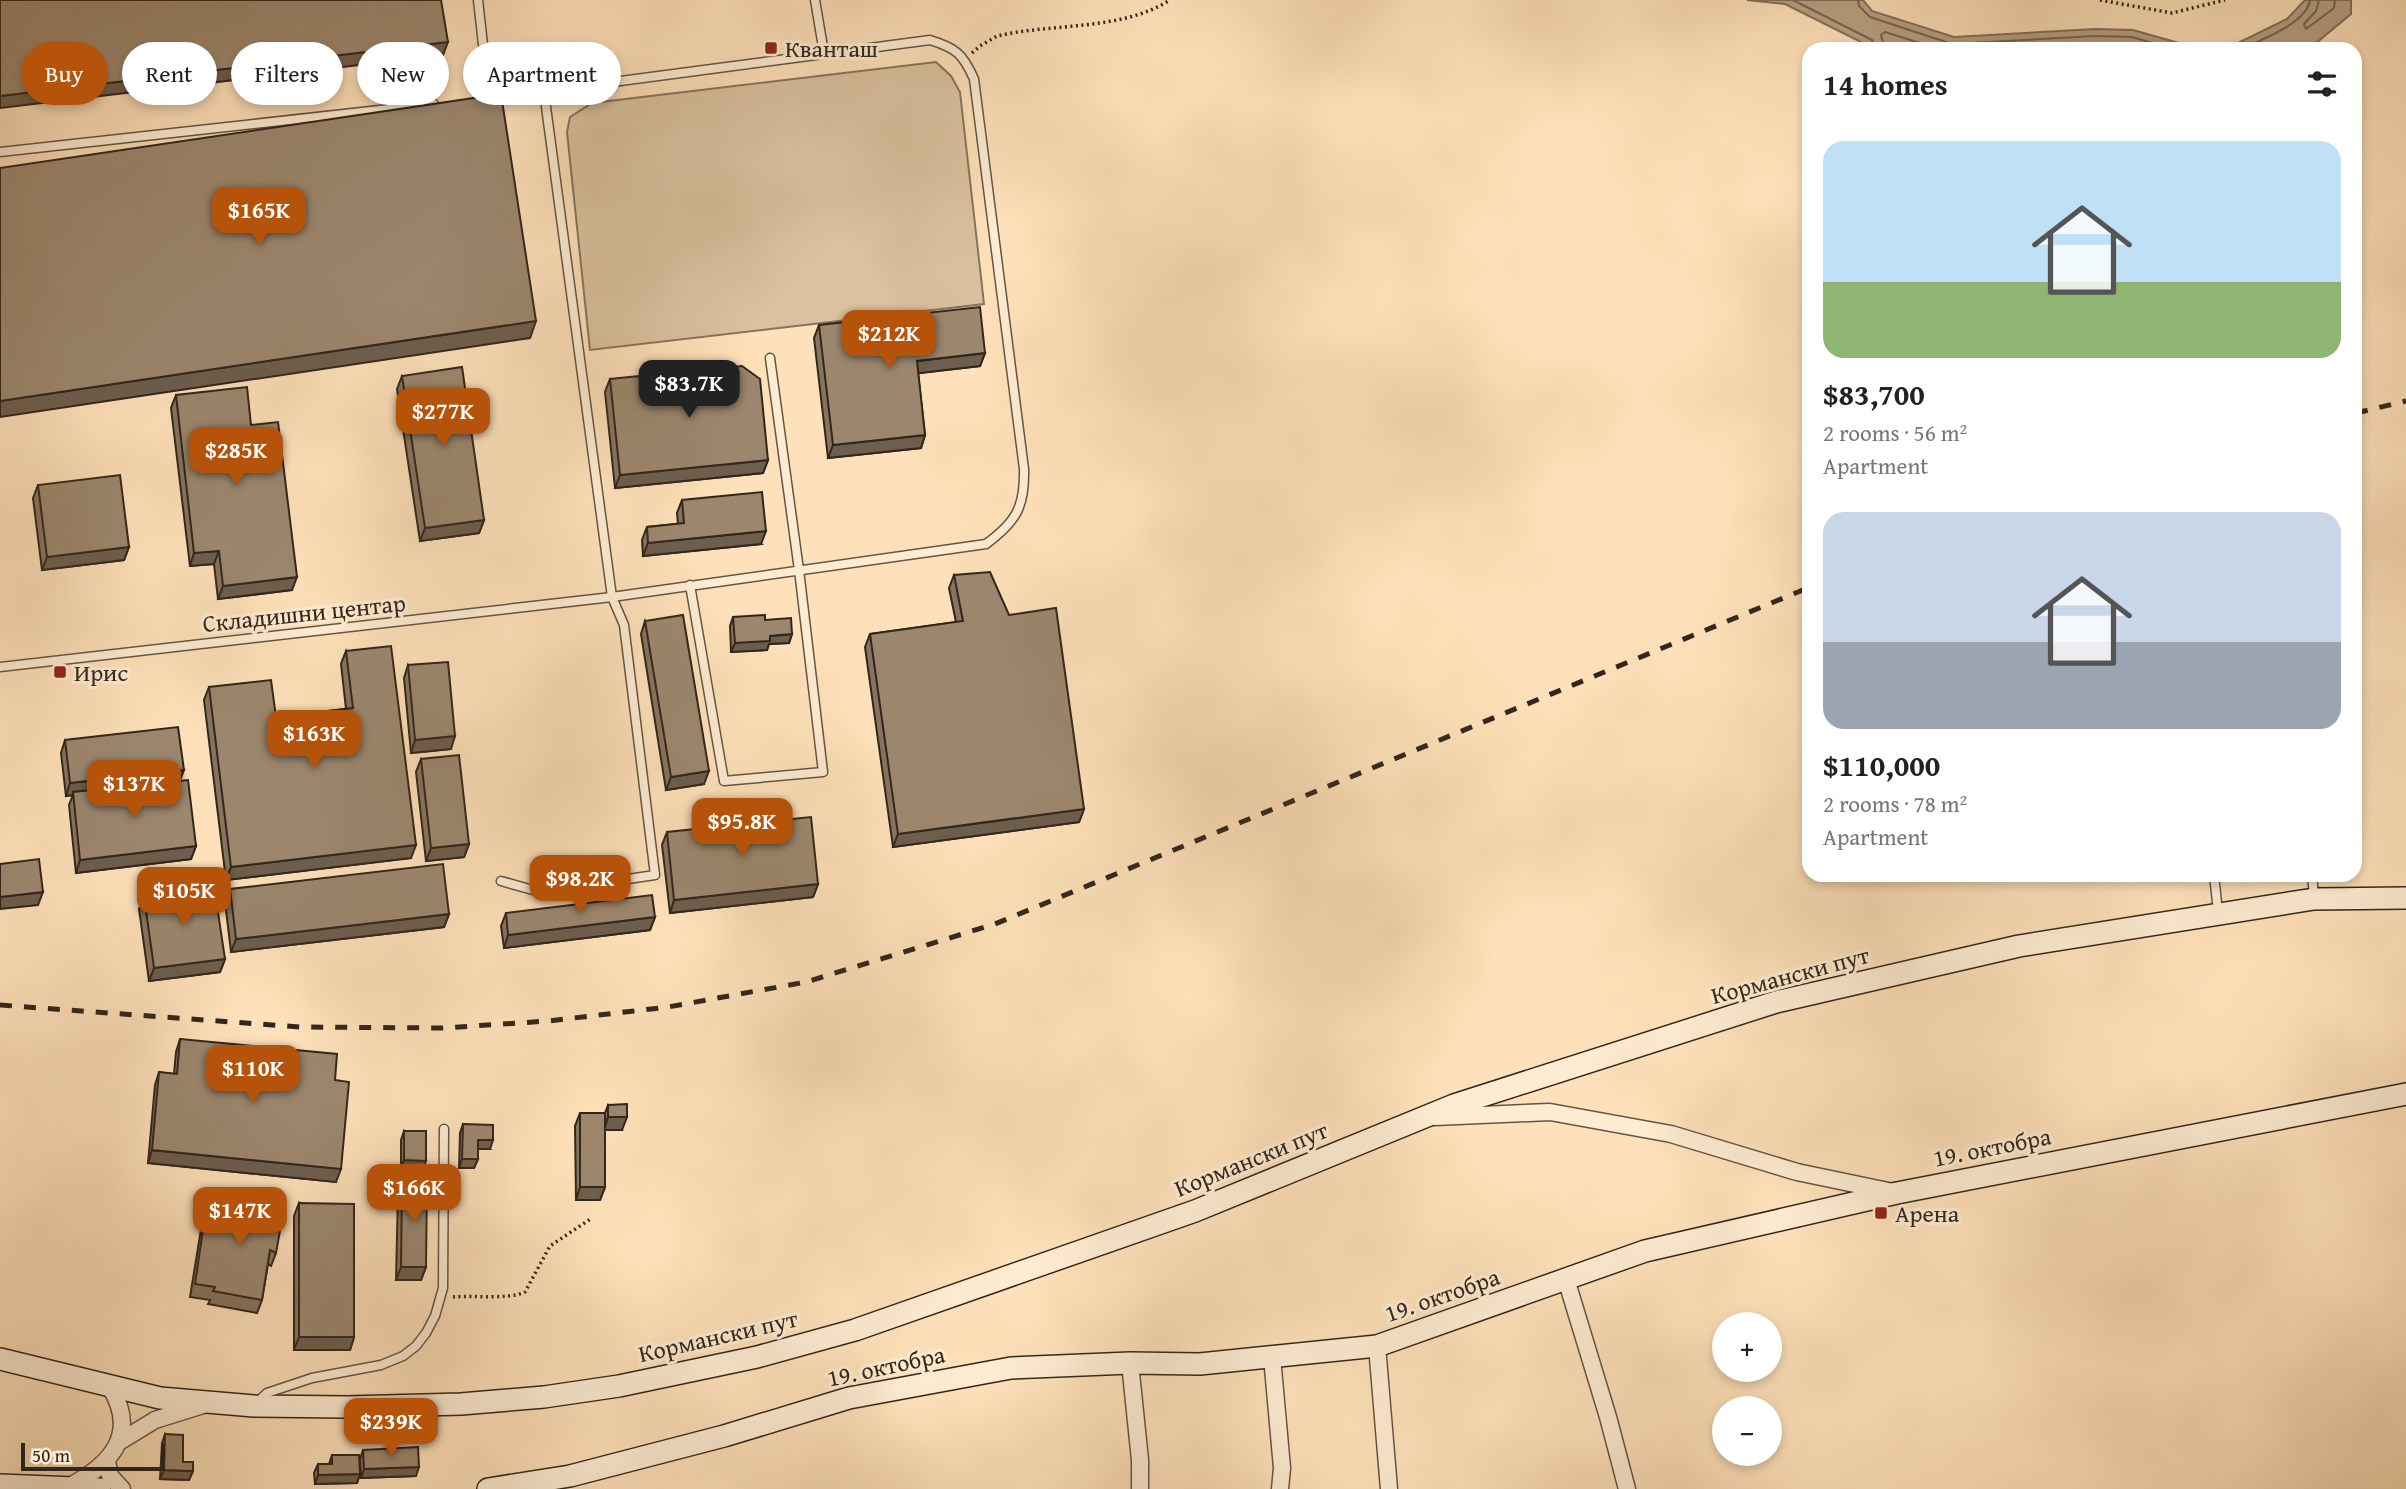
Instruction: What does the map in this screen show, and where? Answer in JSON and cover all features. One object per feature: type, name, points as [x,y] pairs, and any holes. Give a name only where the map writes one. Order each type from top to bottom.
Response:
[{"type":"street","name":"Кормански пут","points":[[0,1359],[160,1398],[254,1406],[461,1404],[544,1397],[620,1386],[757,1357],[855,1330],[1182,1216],[1454,1105],[1776,1002],[2019,946],[2314,900],[2406,898]]},
{"type":"street","name":"19. октобра","points":[[488,1489],[570,1482],[849,1398],[1011,1368],[1130,1363],[1200,1364],[1377,1346],[1645,1251],[1897,1193],[2406,1094]]},
{"type":"street","points":[[1422,1118],[1550,1112],[1671,1134],[1797,1172],[1897,1193]]},
{"type":"street","points":[[1566,1279],[1627,1489]]},
{"type":"street","points":[[1377,1346],[1390,1489]]},
{"type":"street","points":[[1272,1357],[1282,1468],[1280,1489]]},
{"type":"street","points":[[1130,1363],[1140,1460],[1140,1489]]},
{"type":"street","points":[[68,1487],[83,1480],[107,1461],[119,1442],[122,1417],[120,1403],[110,1387]]},
{"type":"street","points":[[119,1442],[155,1420],[210,1404]]},
{"type":"street","points":[[107,1461],[110,1476],[122,1489]]},
{"type":"street","points":[[0,1485],[100,1489]]},
{"type":"lane","points":[[478,0],[483,42]]},
{"type":"lane","points":[[815,0],[824,52]]},
{"type":"lane","points":[[621,81],[930,40],[951,46],[966,60]]},
{"type":"lane","name":"Складишни центар","points":[[0,667],[612,597],[986,544],[1012,523],[1024,490],[1024,469],[974,79],[966,60]]},
{"type":"lane","points":[[0,152],[430,105]]},
{"type":"lane","points":[[501,881],[540,892],[655,875],[624,625],[612,597],[546,105]]},
{"type":"lane","points":[[690,585],[724,781],[823,772],[770,358]]},
{"type":"lane","points":[[2215,882],[2218,915]]},
{"type":"lane","points":[[2313,882],[2314,900]]},
{"type":"lane","points":[[254,1406],[267,1393],[312,1378],[381,1365],[403,1356],[416,1346],[426,1333],[435,1317],[443,1288],[444,1129]]},
{"type":"path","points":[[966,60],[980,46],[997,36],[1125,18],[1170,0]]},
{"type":"path","points":[[2100,0],[2172,13],[2225,0]]},
{"type":"path","points":[[438,1303],[460,1296],[518,1295],[525,1292],[550,1246],[592,1218]]},
{"type":"shaded area","points":[[936,62],[951,76],[960,92],[984,304],[590,350],[567,132],[570,117],[589,105],[621,105],[621,100]]},
{"type":"water","points":[[1747,0],[1863,0],[1872,11],[1954,37],[2095,29],[2133,30],[2175,42],[1861,42],[1785,4]]},
{"type":"water","points":[[2305,0],[2351,0],[2351,14],[2317,42],[2240,42],[2287,19]]},
{"type":"building","points":[[0,0],[441,0],[448,42],[357,42],[357,53],[343,55],[343,42],[231,42],[231,68],[217,70],[217,42],[122,42],[122,81],[108,83],[108,42],[21,42],[21,93],[0,96]]},
{"type":"building","points":[[463,100],[463,105],[503,105],[536,321],[0,401],[0,168],[427,105],[449,105],[449,102]]},
{"type":"building","points":[[980,307],[985,353],[917,361],[925,435],[833,445],[819,325]]},
{"type":"building","points":[[742,366],[760,379],[768,460],[620,475],[610,379]]},
{"type":"building","points":[[462,367],[484,520],[425,528],[402,376]]},
{"type":"building","points":[[247,387],[251,425],[278,422],[297,577],[223,586],[219,551],[194,553],[176,395]]},
{"type":"building","points":[[120,475],[129,547],[47,557],[38,485]]},
{"type":"building","points":[[762,492],[766,531],[648,543],[647,527],[684,523],[682,500]]},
{"type":"building","points":[[990,572],[1009,615],[1056,608],[1084,809],[898,834],[870,634],[963,621],[954,575]]},
{"type":"building","points":[[683,615],[709,771],[671,777],[645,621]]},
{"type":"building","points":[[765,615],[765,620],[791,618],[792,634],[770,636],[770,641],[735,643],[733,617]]},
{"type":"building","points":[[391,646],[416,845],[231,867],[209,687],[271,680],[276,717],[353,708],[346,651]]},
{"type":"building","points":[[448,662],[455,736],[415,740],[408,665]]},
{"type":"building","points":[[178,727],[184,770],[70,783],[65,740]]},
{"type":"building","points":[[459,755],[469,844],[431,848],[421,759]]},
{"type":"building","points":[[188,780],[196,846],[80,860],[73,792]]},
{"type":"building","points":[[811,817],[818,884],[674,900],[667,832]]},
{"type":"building","points":[[39,859],[43,892],[0,897],[0,864]]},
{"type":"building","points":[[443,864],[449,914],[236,939],[230,889]]},
{"type":"building","points":[[214,886],[225,959],[154,968],[144,896]]},
{"type":"building","points":[[652,895],[655,917],[508,935],[506,913]]},
{"type":"building","points":[[180,1039],[337,1054],[335,1080],[349,1082],[341,1169],[152,1150],[159,1072],[177,1074]]},
{"type":"building","points":[[627,1104],[627,1117],[608,1117],[608,1105]]},
{"type":"building","points":[[580,1113],[605,1113],[605,1187],[580,1187]]},
{"type":"building","points":[[463,1124],[493,1125],[493,1140],[478,1140],[478,1159],[462,1159]]},
{"type":"building","points":[[404,1131],[426,1131],[426,1161],[404,1160]]},
{"type":"building","points":[[402,1180],[427,1180],[426,1267],[401,1267]]},
{"type":"building","points":[[229,1194],[285,1203],[276,1253],[270,1250],[262,1300],[213,1291],[215,1287],[195,1284],[205,1216],[225,1219]]},
{"type":"building","points":[[299,1203],[354,1204],[354,1337],[299,1337]]},
{"type":"building","points":[[165,1434],[183,1435],[183,1462],[193,1462],[193,1471],[164,1470]]},
{"type":"building","points":[[418,1447],[419,1467],[364,1469],[363,1450]]},
{"type":"building","points":[[332,1455],[359,1455],[360,1474],[318,1475],[318,1464],[332,1464]]},
{"type":"railway","points":[[2362,412],[2406,401]]},
{"type":"railway","points":[[0,1005],[300,1027],[443,1028],[548,1021],[668,1007],[806,982],[995,924],[1802,590]]},
{"type":"place","name":"Кванташ","points":[[771,48]]},
{"type":"place","name":"Ирис","points":[[60,672]]},
{"type":"place","name":"Арена","points":[[1881,1213]]}]
